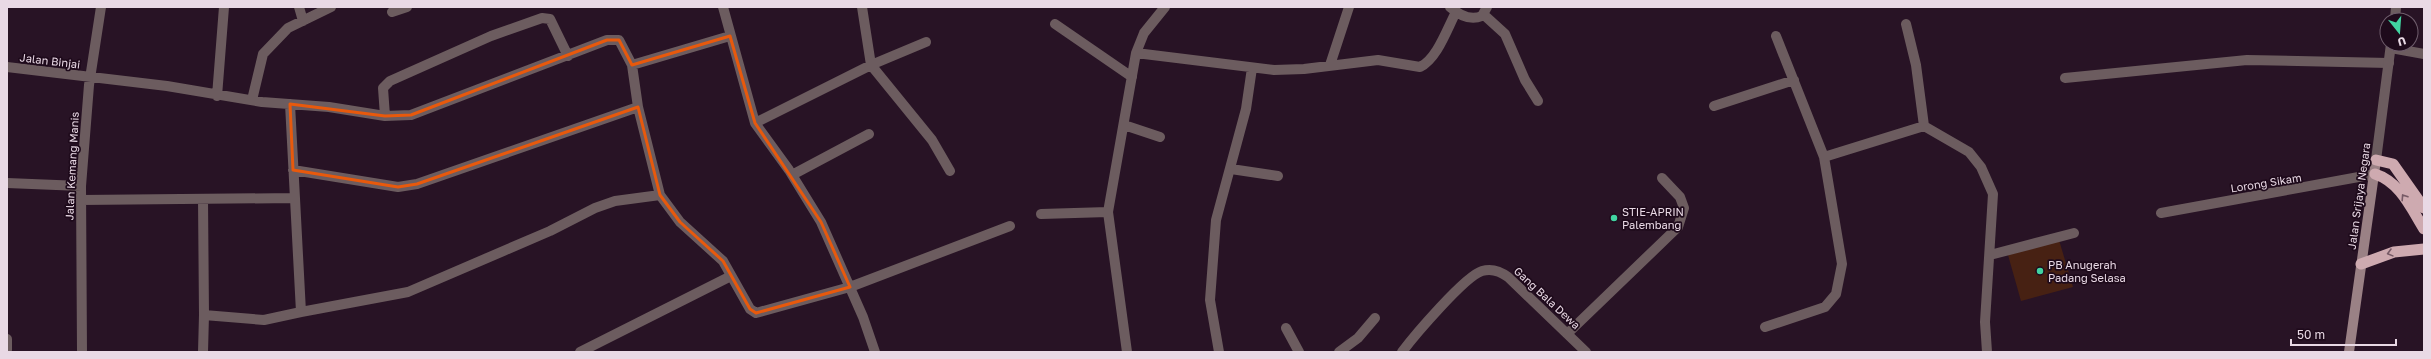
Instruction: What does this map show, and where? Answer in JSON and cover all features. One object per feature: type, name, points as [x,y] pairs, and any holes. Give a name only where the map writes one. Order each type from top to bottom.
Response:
[{"type":"highway","points":[[2376,160],[2393,164],[2423,203]]},
{"type":"highway","points":[[2376,174],[2387,178],[2398,189],[2424,229]]},
{"type":"highway","points":[[2361,264],[2394,252],[2424,249]]},
{"type":"main road","name":"Jalan Srijaya Negara","points":[[2350,352],[2361,264],[2376,174],[2376,160]]},
{"type":"street","name":"Jalan Kemang Manis","points":[[82,352],[80,186],[90,78],[101,7]]},
{"type":"street","points":[[217,96],[224,7]]},
{"type":"street","points":[[299,7],[303,21]]},
{"type":"street","points":[[252,100],[263,54],[288,28],[331,7]]},
{"type":"street","points":[[392,12],[407,7]]},
{"type":"street","points":[[723,7],[755,123],[792,175],[821,222],[850,288],[875,352]]},
{"type":"street","points":[[862,7],[871,65],[932,140],[950,170]]},
{"type":"street","points":[[1127,352],[1108,212],[1136,53],[1144,33],[1165,7]]},
{"type":"street","points":[[1330,65],[1349,7]]},
{"type":"street","points":[[1136,53],[1252,68],[1296,69],[1378,60],[1420,67],[1426,64],[1434,53],[1453,10],[1468,18],[1479,17],[1485,11],[1505,34],[1525,80],[1538,101]]},
{"type":"street","points":[[385,116],[383,88],[390,80],[491,36],[542,18],[550,19],[568,56]]},
{"type":"street","points":[[1055,24],[1132,77]]},
{"type":"street","points":[[1906,24],[1916,65],[1924,126]]},
{"type":"street","points":[[730,36],[632,65],[638,107],[660,195],[680,222],[723,261],[750,309],[756,313],[850,288],[1010,226]]},
{"type":"street","points":[[1765,328],[1825,307],[1836,294],[1842,264],[1824,157],[1776,36]]},
{"type":"street","name":"Jalan Binjai","points":[[7,67],[167,86],[217,96],[385,116],[411,115],[455,100],[489,83],[568,56],[607,40],[619,40],[632,65]]},
{"type":"street","points":[[755,123],[871,65],[926,42]]},
{"type":"street","name":"Jalan Srijaya Negara","points":[[2376,160],[2391,52]]},
{"type":"street","points":[[2065,78],[2247,60],[2390,63]]},
{"type":"street","points":[[1219,352],[1210,300],[1216,220],[1246,109],[1252,68]]},
{"type":"street","points":[[1714,106],[1794,80]]},
{"type":"street","points":[[290,104],[301,312]]},
{"type":"street","points":[[293,170],[398,187],[417,184],[638,107]]},
{"type":"street","points":[[1124,125],[1160,137]]},
{"type":"street","points":[[1824,157],[1924,126],[1969,152],[1981,167],[1993,194],[1985,322],[1987,352]]},
{"type":"street","points":[[792,175],[869,134]]},
{"type":"street","points":[[1231,169],[1278,176]]},
{"type":"street","name":"Lorong Sikam","points":[[2161,213],[2376,174]]},
{"type":"street","points":[[1568,333],[1678,227],[1684,208],[1680,197],[1662,178]]},
{"type":"street","points":[[7,183],[80,186]]},
{"type":"street","points":[[204,315],[264,320],[408,292],[550,231],[595,208],[615,201],[660,195]]},
{"type":"street","points":[[80,200],[295,198]]},
{"type":"street","points":[[203,199],[203,352]]},
{"type":"street","points":[[1041,214],[1108,212]]},
{"type":"street","points":[[1990,255],[2074,233]]},
{"type":"street","name":"Gang Bala Dewa","points":[[1402,352],[1422,328],[1472,276],[1490,270],[1499,271],[1508,277],[1568,333],[1586,352]]},
{"type":"street","points":[[580,352],[731,276]]},
{"type":"street","points":[[1339,352],[1358,338],[1375,318]]},
{"type":"street","points":[[1286,328],[1299,352]]},
{"type":"street","points":[[7,339],[7,350]]},
{"type":"highlighted area","points":[[730,36],[755,123],[821,222],[850,287],[756,313],[750,309],[723,261],[680,222],[660,195],[638,107],[417,184],[398,187],[293,170],[290,104],[385,116],[411,115],[607,40],[619,40],[632,65]]},
{"type":"shaded area","name":"PB Anugerah Padang Selasa","points":[[2059,240],[2073,287],[2021,301],[2008,255]]},
{"type":"place","name":"STIE-APRIN Palembang","points":[[1614,218]]},
{"type":"place","name":"PB Anugerah Padang Selasa","points":[[2040,271]]}]
